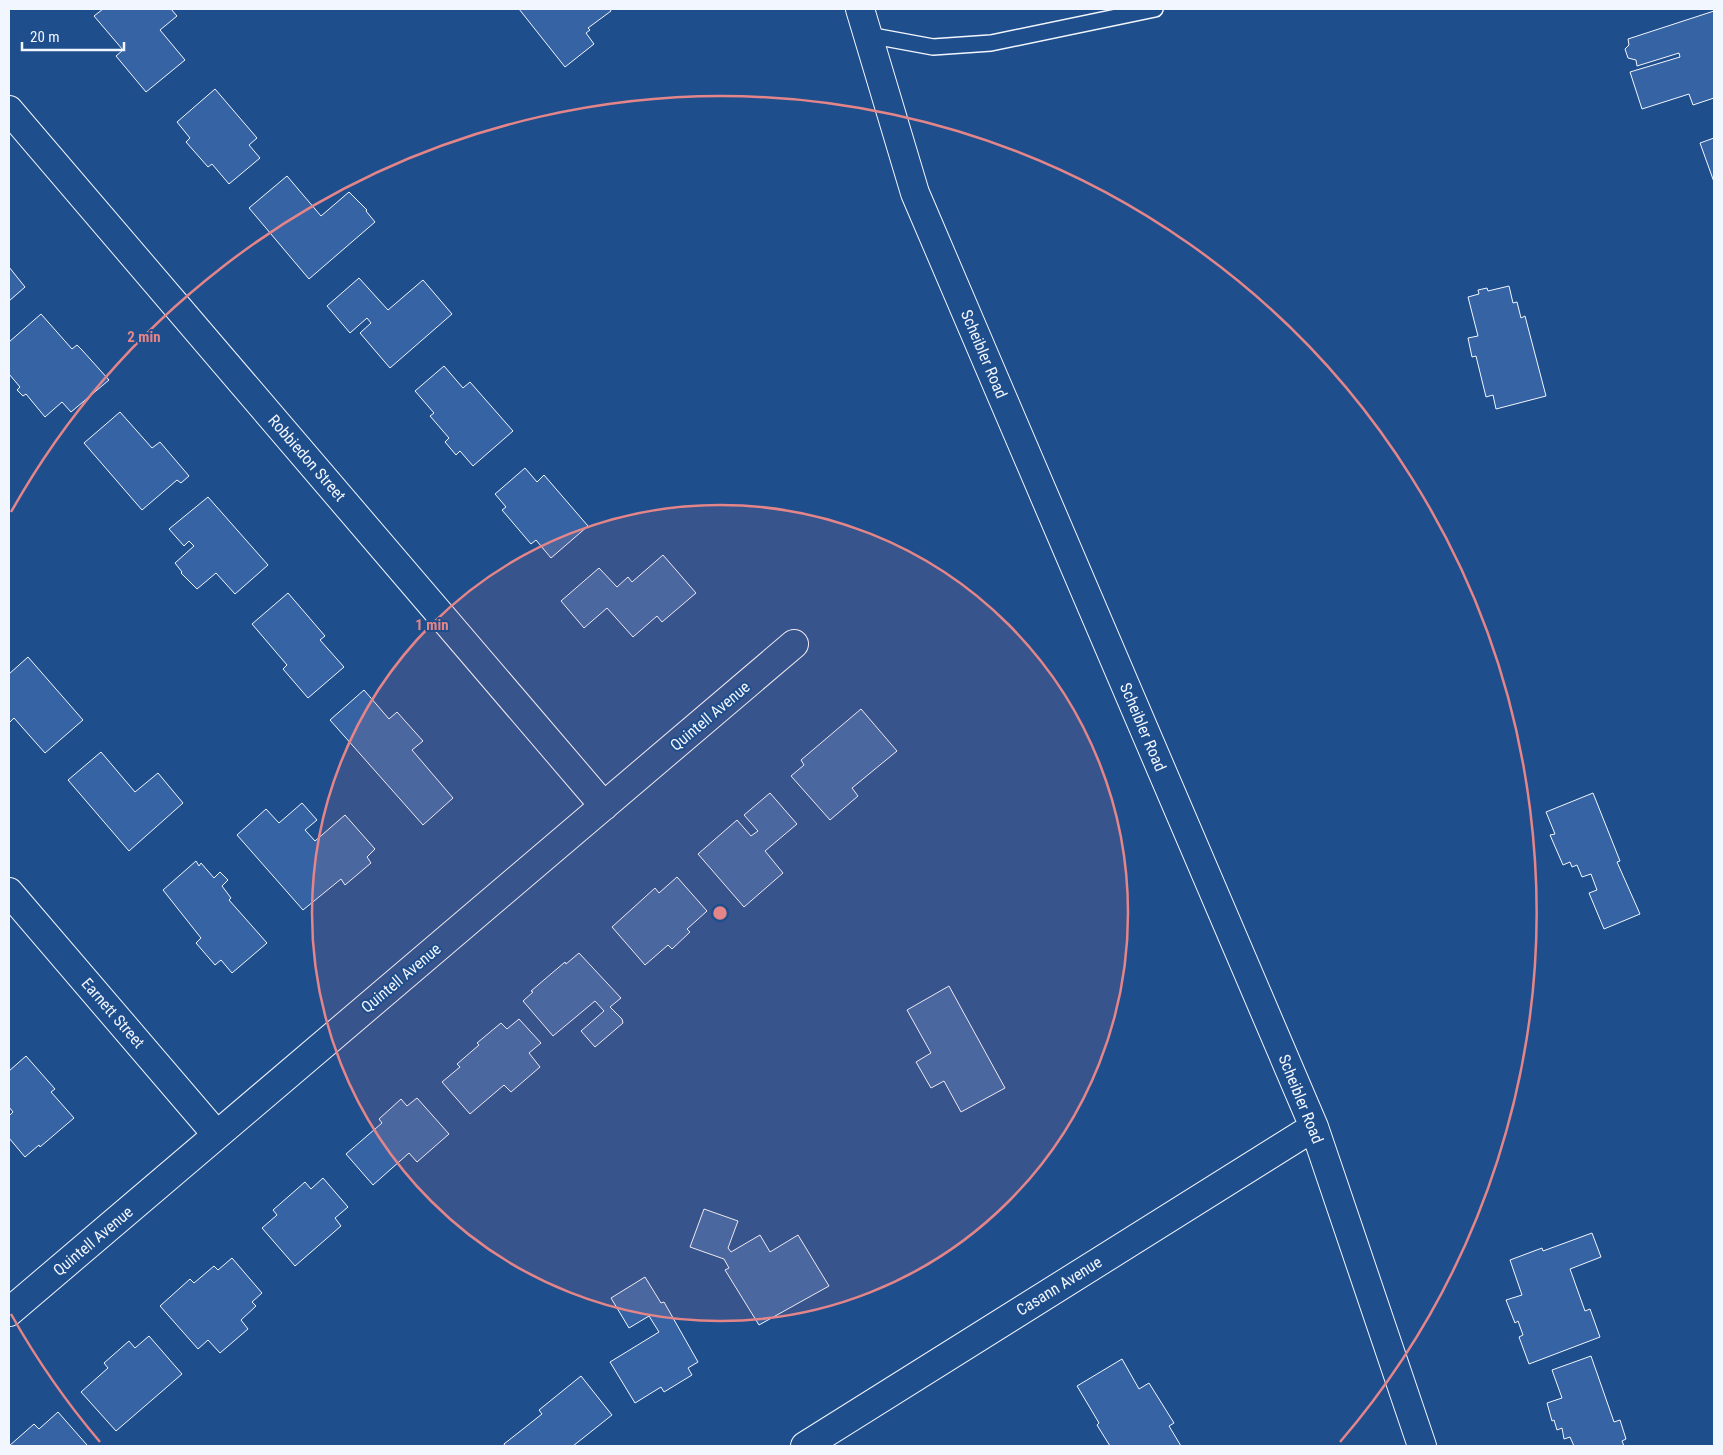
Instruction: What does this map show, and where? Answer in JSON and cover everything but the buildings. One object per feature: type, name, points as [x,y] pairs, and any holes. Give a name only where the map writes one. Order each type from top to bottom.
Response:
[{"type":"street","name":"Scheibler Road","points":[[860,9],[915,193],[1314,1127],[1422,1446]]},
{"type":"street","name":"Robbiedon Street","points":[[9,110],[604,806]]},
{"type":"street","name":"Quintell Avenue","points":[[9,1312],[794,644]]},
{"type":"street","name":"Earnett Street","points":[[9,892],[217,1135]]},
{"type":"street","name":"Casann Avenue","points":[[805,1446],[1314,1127]]},
{"type":"lane","points":[[868,35],[933,47],[991,43],[1155,9]]}]
